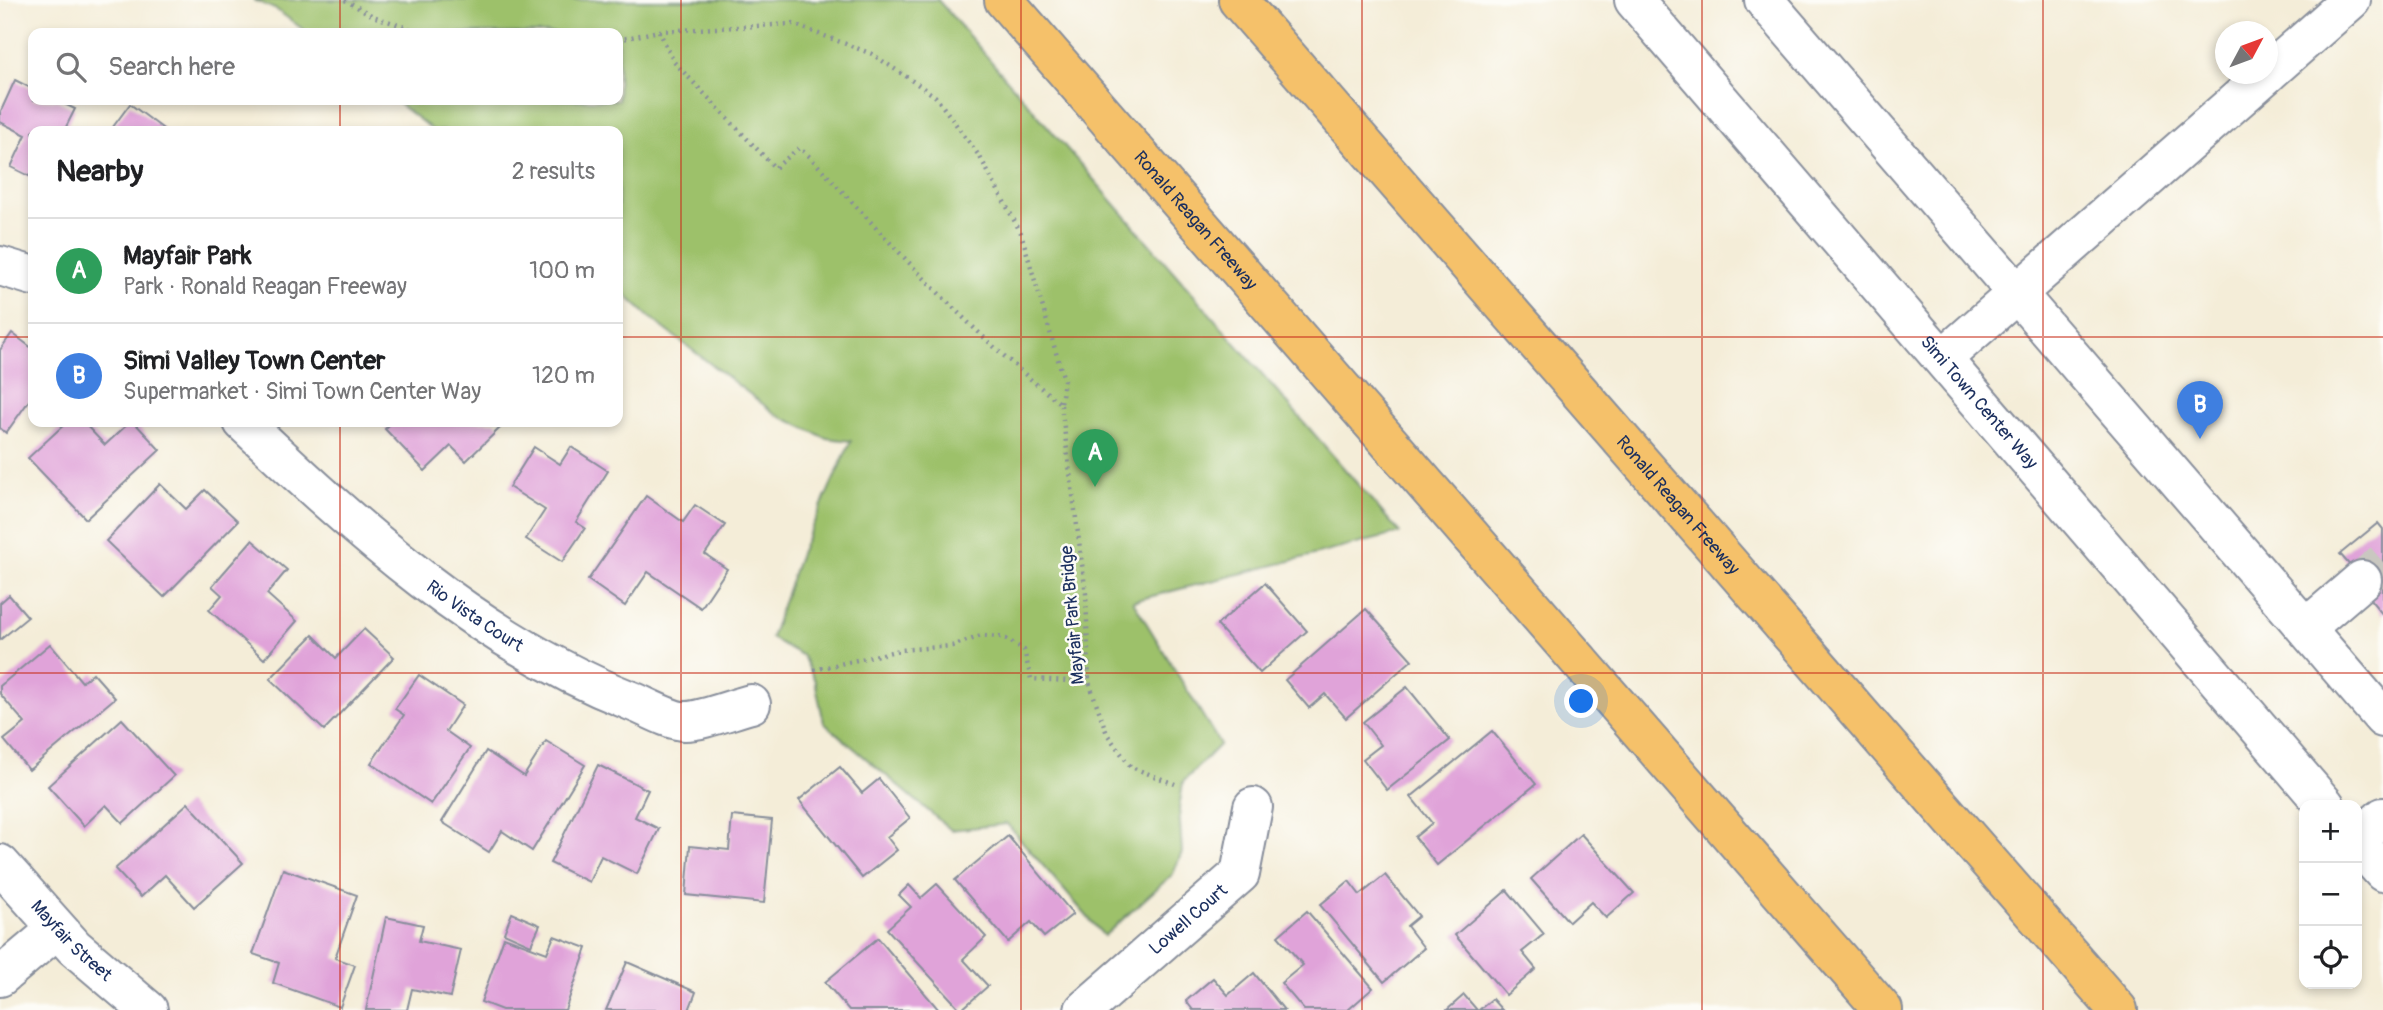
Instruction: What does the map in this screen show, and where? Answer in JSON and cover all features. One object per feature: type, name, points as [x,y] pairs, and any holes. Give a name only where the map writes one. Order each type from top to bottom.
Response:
[{"type":"highway","name":"Ronald Reagan Freeway","points":[[1004,0],[1883,1010]]},
{"type":"highway","name":"Ronald Reagan Freeway","points":[[1238,0],[2118,1010]]},
{"type":"street","name":"Simi Town Center Way","points":[[1634,0],[2321,800]]},
{"type":"street","points":[[1764,0],[2383,718]]},
{"type":"street","points":[[2278,63],[2351,0]]},
{"type":"street","points":[[1943,358],[2015,291],[2254,84]]},
{"type":"street","points":[[0,266],[28,274]]},
{"type":"street","name":"Rio Vista Court","points":[[248,427],[318,494],[406,569],[502,635],[604,690],[684,721],[751,704]]},
{"type":"street","points":[[2306,628],[2362,580]]},
{"type":"street","name":"Lowell Court","points":[[1084,1010],[1240,874],[1253,807]]},
{"type":"street","points":[[2362,836],[2383,817]]},
{"type":"street","points":[[2362,847],[2383,872]]},
{"type":"street","name":"Mayfair Street","points":[[0,864],[57,929],[148,1010]]},
{"type":"street","points":[[0,977],[57,929]]},
{"type":"path","points":[[345,0],[373,16],[408,28]]},
{"type":"path","name":"Mayfair Park Bridge","points":[[623,39],[659,31],[793,24],[872,54],[936,96],[980,157],[1021,233],[1064,380],[1061,404],[1086,594],[1089,682],[1107,734],[1131,767],[1175,784]]},
{"type":"path","points":[[659,31],[674,62],[775,168],[799,148],[810,157],[948,305],[1012,366],[1061,404]]},
{"type":"path","points":[[814,670],[900,650],[952,646],[981,635],[1003,637],[1024,650],[1031,679],[1089,682]]},
{"type":"green space","points":[[254,0],[938,0],[1400,533],[1133,601],[1220,744],[1183,782],[1179,809],[1182,852],[1173,874],[1104,936],[1007,824],[951,830],[824,723],[815,681],[803,656],[771,638],[800,553],[851,441],[826,438],[777,415],[648,316],[623,293],[623,126],[428,126],[400,105],[623,105],[623,28],[301,28],[277,10]]},
{"type":"building","points":[[15,80],[28,86],[28,105],[67,105],[75,109],[66,126],[28,126],[28,176],[11,167],[26,135],[0,122],[0,113]]},
{"type":"building","points":[[131,105],[159,126],[114,126]]},
{"type":"building","points":[[12,333],[28,345],[28,402],[6,433],[0,428],[0,350]]},
{"type":"building","points":[[62,427],[88,427],[105,445],[125,427],[139,427],[160,450],[86,519],[28,458]]},
{"type":"building","points":[[501,427],[466,461],[451,446],[425,471],[385,429]]},
{"type":"building","points":[[534,447],[560,464],[571,447],[608,471],[576,522],[585,528],[562,562],[526,539],[545,510],[509,487]]},
{"type":"building","points":[[160,484],[186,509],[205,490],[238,521],[164,597],[106,541]]},
{"type":"building","points":[[646,496],[683,522],[695,505],[725,525],[705,554],[727,569],[701,608],[648,572],[625,606],[588,580]]},
{"type":"building","points":[[2378,523],[2383,529],[2383,615],[2369,598],[2374,593],[2340,554]]},
{"type":"building","points":[[252,540],[287,570],[267,594],[297,621],[264,659],[209,610],[222,595],[212,586]]},
{"type":"building","points":[[1265,583],[1307,631],[1260,673],[1217,625]]},
{"type":"building","points":[[9,595],[28,617],[0,640],[0,603]]},
{"type":"building","points":[[1366,609],[1412,660],[1346,718],[1325,694],[1309,708],[1285,680]]},
{"type":"building","points":[[364,629],[394,657],[324,730],[270,679],[313,635],[336,658]]},
{"type":"building","points":[[50,644],[82,682],[93,673],[115,698],[29,770],[4,740],[25,723],[0,694],[0,686]]},
{"type":"building","points":[[419,675],[463,705],[446,731],[470,748],[431,804],[371,763],[404,715],[395,709]]},
{"type":"building","points":[[1407,687],[1450,740],[1387,790],[1363,759],[1381,745],[1363,722]]},
{"type":"building","points":[[122,719],[174,776],[123,823],[106,805],[84,826],[48,786]]},
{"type":"building","points":[[1492,731],[1536,784],[1437,865],[1415,837],[1432,823],[1411,797]]},
{"type":"building","points":[[546,741],[585,765],[532,851],[502,831],[489,852],[442,822],[486,751],[524,776]]},
{"type":"building","points":[[598,765],[648,790],[635,817],[659,829],[637,874],[601,856],[589,882],[550,863]]},
{"type":"building","points":[[840,767],[862,793],[879,779],[910,818],[887,837],[897,850],[862,878],[799,800]]},
{"type":"building","points":[[188,803],[243,863],[194,907],[165,875],[141,897],[115,869]]},
{"type":"building","points":[[732,816],[772,820],[764,903],[686,895],[690,846],[729,850]]},
{"type":"building","points":[[1581,834],[1634,893],[1606,918],[1591,902],[1569,922],[1531,879]]},
{"type":"building","points":[[1008,836],[1073,914],[1044,937],[1031,922],[1008,942],[955,880]]},
{"type":"building","points":[[283,869],[357,895],[335,958],[355,965],[340,1007],[273,983],[279,963],[253,954]]},
{"type":"building","points":[[1385,875],[1419,916],[1407,926],[1424,948],[1384,982],[1320,905],[1349,881],[1360,895]]},
{"type":"building","points":[[937,884],[986,937],[963,959],[988,986],[961,1010],[887,929],[911,907],[899,895],[909,885],[921,898]]},
{"type":"building","points":[[1507,890],[1544,934],[1522,952],[1536,969],[1506,995],[1455,935]]},
{"type":"building","points":[[1307,911],[1373,988],[1348,1010],[1304,1010],[1281,983],[1303,965],[1278,936]]},
{"type":"building","points":[[512,913],[540,925],[531,945],[504,933]]},
{"type":"building","points":[[386,917],[423,925],[419,941],[461,950],[450,997],[412,989],[407,1010],[366,1010]]},
{"type":"building","points":[[554,936],[587,948],[565,1010],[502,1010],[481,1002],[504,937],[547,953]]},
{"type":"building","points":[[878,938],[939,1010],[849,1010],[825,982]]},
{"type":"building","points":[[627,962],[696,992],[689,1010],[606,1010]]},
{"type":"building","points":[[1254,973],[1284,1010],[1193,1010],[1186,1001],[1213,978],[1228,995]]},
{"type":"building","points":[[1464,995],[1477,1010],[1447,1010]]},
{"type":"building","points":[[1492,999],[1502,1010],[1479,1010]]},
{"type":"tunnel","points":[[2362,580],[2383,562]]},
{"type":"place","name":"Simi Valley Town Center","points":[[2200,439]]},
{"type":"place","name":"Mayfair Park","points":[[1095,487]]}]
